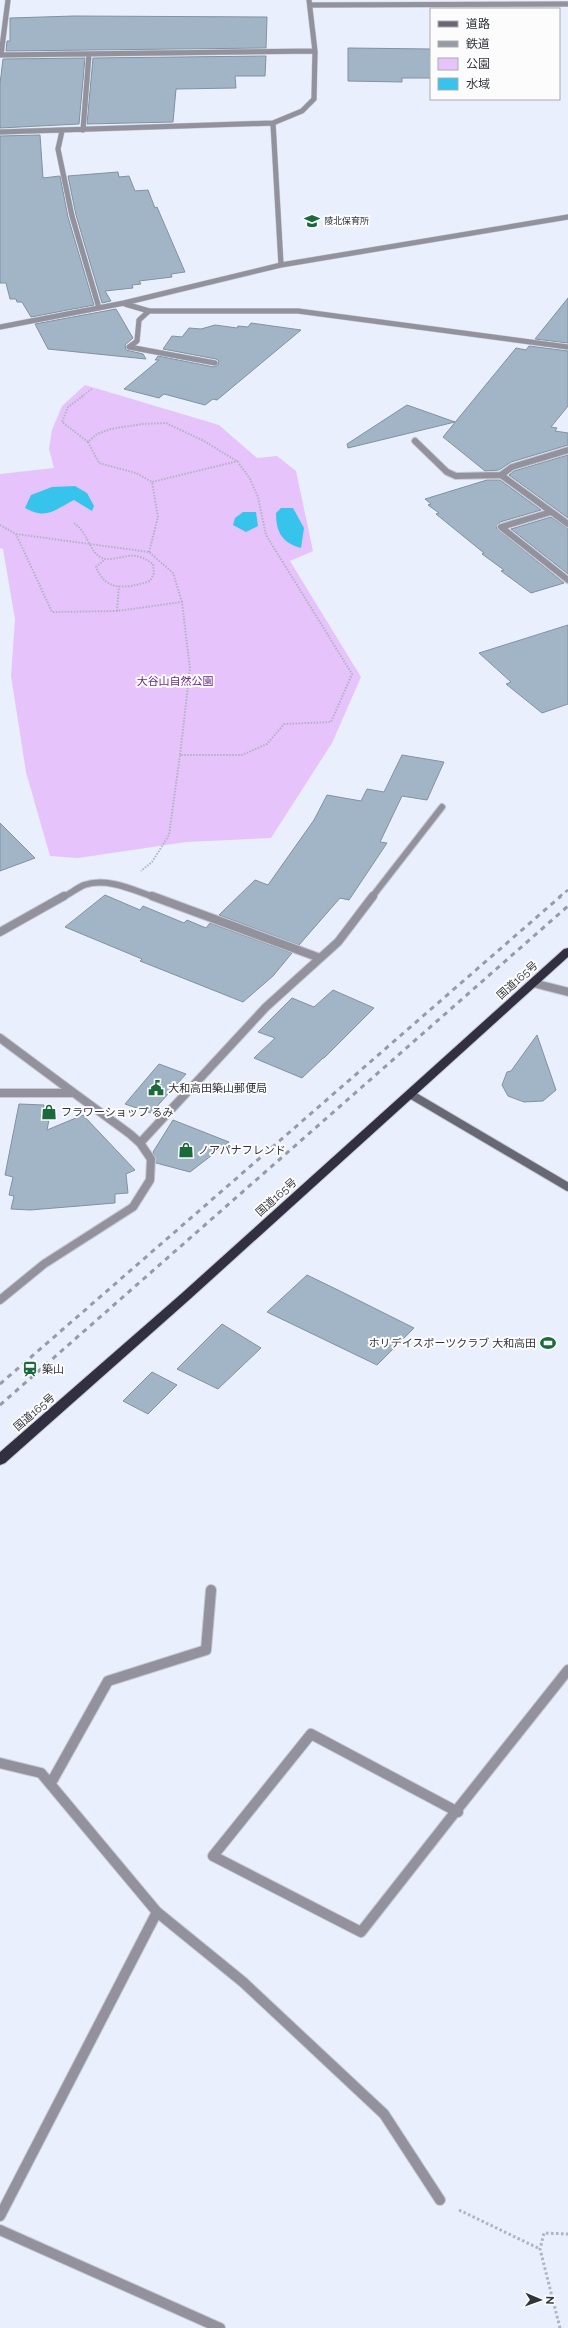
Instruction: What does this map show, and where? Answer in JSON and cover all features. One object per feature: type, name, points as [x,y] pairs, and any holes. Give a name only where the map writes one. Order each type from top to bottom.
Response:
[{"type":"highway","name":"国道165号","points":[[0,1460],[568,951]]},
{"type":"street","points":[[8,0],[0,55],[314,51]]},
{"type":"street","points":[[0,132],[273,123],[302,111],[314,99],[314,51],[310,3],[568,4]]},
{"type":"street","points":[[83,130],[89,54]]},
{"type":"street","points":[[273,123],[281,265]]},
{"type":"street","points":[[62,131],[58,149],[59,157],[72,216],[99,308]]},
{"type":"street","points":[[0,327],[124,304],[281,265],[568,217]]},
{"type":"street","points":[[124,304],[149,311],[298,311],[568,347]]},
{"type":"street","points":[[149,311],[139,320],[137,341],[129,347],[215,363]]},
{"type":"street","points":[[415,441],[447,472],[456,476],[501,475],[512,467],[568,450]]},
{"type":"street","points":[[501,475],[568,524]]},
{"type":"street","points":[[551,512],[501,527],[568,580]]},
{"type":"street","points":[[140,1143],[266,1007],[338,942],[442,807]]},
{"type":"street","points":[[0,932],[85,885],[105,883],[123,886],[320,958]]},
{"type":"street","points":[[532,983],[568,992]]},
{"type":"street","points":[[0,1038],[140,1143],[151,1159],[150,1180],[133,1207],[44,1264],[0,1300]]},
{"type":"street","points":[[0,1093],[74,1093]]},
{"type":"street","points":[[410,1094],[568,1187]]},
{"type":"street","points":[[50,1783],[108,1681],[206,1650],[211,1590]]},
{"type":"street","points":[[458,1812],[311,1734],[212,1856],[361,1932],[458,1812],[568,1670]]},
{"type":"street","points":[[0,1763],[41,1773],[157,1912],[243,1982],[384,2114],[440,2200]]},
{"type":"street","points":[[0,2216],[157,1912]]},
{"type":"street","points":[[0,2230],[220,2328]]},
{"type":"path","points":[[93,388],[68,407],[62,422],[88,442],[99,463],[136,473],[152,482],[238,461]]},
{"type":"path","points":[[88,442],[96,434],[121,426],[166,423],[224,452],[238,461],[258,494],[265,519],[266,535],[352,674],[331,722],[284,724],[267,744],[242,755],[180,755]]},
{"type":"path","points":[[149,552],[158,517],[152,482]]},
{"type":"path","points":[[74,523],[84,530],[91,545],[99,556],[105,559]]},
{"type":"path","points":[[0,525],[16,534],[149,552],[173,573],[182,602],[190,669],[170,835],[152,862],[123,886]]},
{"type":"path","points":[[16,534],[52,612],[117,611],[182,602]]},
{"type":"path","points":[[134,555],[144,557],[153,564],[154,573],[150,581],[136,586],[119,586],[105,582],[98,576],[96,567],[105,559],[134,555]]},
{"type":"path","points":[[117,611],[119,586]]},
{"type":"path","points":[[440,2200],[540,2249]]},
{"type":"path","points":[[560,2328],[540,2249],[544,2233],[568,2234]]},
{"type":"green space","name":"大谷山自然公園","points":[[85,385],[219,425],[257,458],[277,456],[296,471],[313,551],[290,561],[361,677],[332,743],[271,838],[186,842],[78,858],[50,856],[26,772],[11,676],[15,619],[3,549],[0,548],[0,474],[54,468],[49,449],[52,430],[62,406]]},
{"type":"water","points":[[75,486],[87,493],[94,506],[92,511],[74,500],[56,510],[45,513],[33,512],[25,508],[31,495],[52,487]]},
{"type":"water","points":[[281,508],[293,508],[304,528],[301,548],[289,543],[281,536],[277,526],[276,513]]},
{"type":"water","points":[[243,512],[256,512],[258,526],[246,532],[233,525],[235,518]]},
{"type":"building","points":[[74,16],[267,17],[266,48],[6,51],[7,41],[10,41],[10,18]]},
{"type":"building","points":[[348,48],[430,49],[430,78],[402,78],[402,82],[348,81]]},
{"type":"building","points":[[266,56],[265,76],[235,76],[236,88],[176,89],[173,122],[87,124],[93,58]]},
{"type":"building","points":[[85,58],[79,124],[0,128],[0,84],[3,59]]},
{"type":"building","points":[[40,135],[43,178],[60,176],[68,217],[94,305],[31,317],[22,302],[17,302],[16,299],[10,299],[6,283],[0,283],[0,136]]},
{"type":"building","points":[[118,172],[119,177],[129,176],[135,191],[148,190],[155,208],[157,207],[185,272],[171,274],[172,277],[139,281],[141,284],[132,285],[133,288],[105,291],[111,301],[102,303],[76,215],[68,176]]},
{"type":"building","points":[[568,298],[568,343],[535,339]]},
{"type":"building","points":[[116,309],[133,338],[125,345],[126,350],[143,354],[146,359],[48,349],[35,324]]},
{"type":"building","points":[[251,323],[301,330],[217,400],[213,399],[205,405],[164,394],[159,398],[124,389],[159,360],[155,360],[158,356],[214,367],[218,365],[219,361],[216,359],[163,349],[172,336],[182,337],[189,328],[201,329],[215,325],[237,328],[238,326],[248,327]]},
{"type":"building","points":[[529,346],[568,351],[568,406],[551,427],[557,428],[555,431],[568,433],[568,445],[511,462],[499,470],[485,471],[443,437],[516,348],[526,350]]},
{"type":"building","points":[[407,405],[455,422],[348,448],[347,444]]},
{"type":"building","points":[[568,455],[568,518],[509,475],[514,471]]},
{"type":"building","points":[[487,480],[500,480],[541,510],[500,522],[496,528],[564,583],[531,593],[501,571],[504,570],[482,554],[484,553],[436,514],[439,513],[428,505],[431,504],[425,499]]},
{"type":"building","points":[[551,517],[568,529],[568,574],[511,529]]},
{"type":"building","points":[[568,625],[568,704],[542,713],[506,684],[511,682],[479,653]]},
{"type":"building","points":[[402,755],[444,762],[427,800],[402,796],[380,842],[387,843],[349,900],[340,898],[299,945],[219,915],[255,880],[268,885],[314,820],[327,795],[361,801],[367,789],[384,792]]},
{"type":"building","points":[[0,823],[35,858],[0,871]]},
{"type":"building","points":[[105,895],[140,910],[143,906],[184,923],[187,920],[206,928],[210,923],[292,953],[273,976],[243,1002],[140,961],[142,959],[65,927]]},
{"type":"building","points":[[333,990],[374,1008],[302,1078],[254,1058],[275,1038],[258,1032],[292,998],[314,1007]]},
{"type":"building","points":[[537,1035],[556,1090],[543,1101],[524,1102],[508,1096],[502,1085],[507,1072],[511,1071]]},
{"type":"building","points":[[159,1064],[186,1074],[151,1113],[125,1104]]},
{"type":"building","points":[[19,1104],[44,1105],[43,1110],[51,1110],[47,1130],[83,1115],[135,1170],[126,1174],[128,1193],[115,1194],[115,1203],[30,1210],[11,1209],[14,1196],[9,1195],[13,1177],[5,1175]]},
{"type":"building","points":[[173,1120],[229,1142],[190,1172],[156,1163],[153,1152]]},
{"type":"building","points":[[307,1275],[414,1328],[377,1365],[267,1312]]},
{"type":"building","points":[[222,1324],[261,1348],[218,1389],[177,1369]]},
{"type":"building","points":[[152,1372],[177,1385],[148,1414],[123,1401]]},
{"type":"railway","points":[[559,897],[568,890]]},
{"type":"railway","points":[[0,1384],[561,896]]},
{"type":"railway","points":[[0,1405],[568,906]]},
{"type":"place","name":"陵北保育所","points":[[312,221]]},
{"type":"place","name":"大和高田築山郵便局","points":[[156,1088]]},
{"type":"place","name":"フラワーショップ るみ","points":[[49,1112]]},
{"type":"place","name":"ノアパナフレンド","points":[[186,1150]]},
{"type":"place","name":"ホリデイスポーツクラブ 大和高田","points":[[548,1343]]},
{"type":"place","name":"築山","points":[[30,1369]]}]
